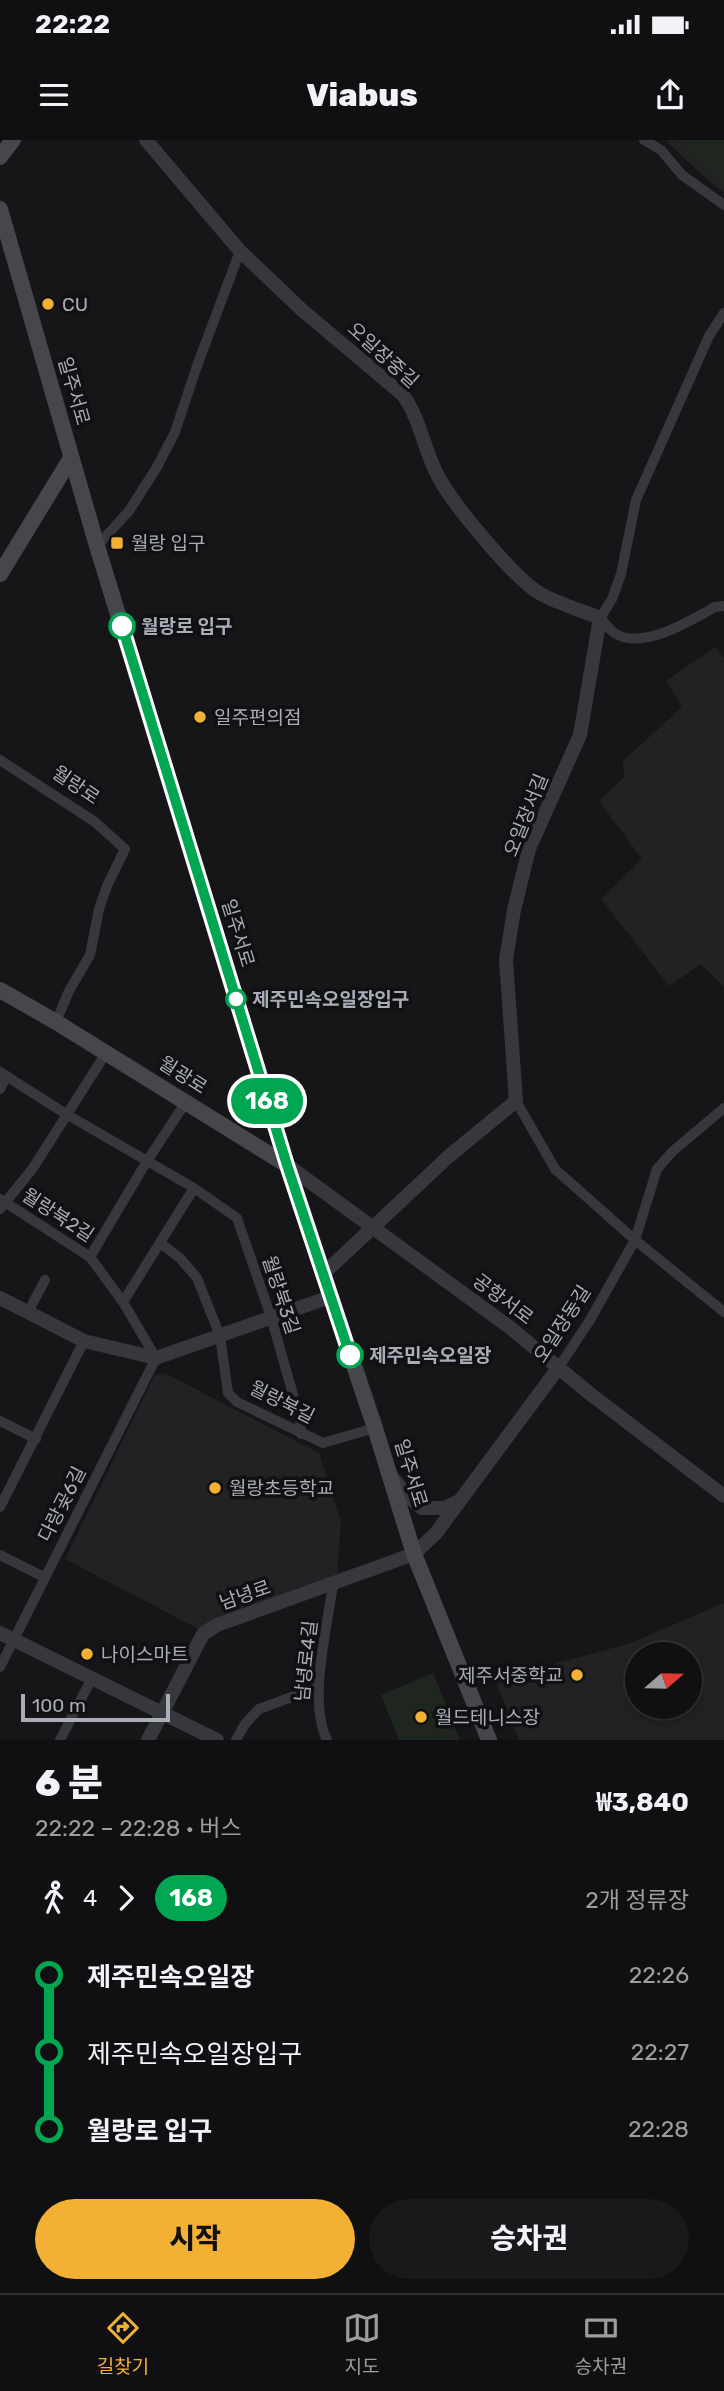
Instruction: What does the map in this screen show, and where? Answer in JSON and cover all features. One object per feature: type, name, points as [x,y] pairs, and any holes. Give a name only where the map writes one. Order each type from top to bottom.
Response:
[{"type":"main road","points":[[0,157],[13,140]]},
{"type":"main road","name":"일주서로","points":[[0,209],[97,546],[287,1165],[414,1554],[489,1740]]},
{"type":"main road","points":[[0,574],[71,458]]},
{"type":"main road","name":"월광로","points":[[0,990],[287,1165]]},
{"type":"street","name":"오일장중길","points":[[146,140],[240,251],[302,310],[403,395],[413,408],[438,477],[453,500],[519,577],[540,593],[600,618],[616,634],[644,638],[658,636],[715,607],[724,606]]},
{"type":"street","points":[[644,140],[661,150],[682,176],[724,205]]},
{"type":"street","points":[[97,546],[129,511],[175,432],[240,251]]},
{"type":"street","name":"오일장서길","points":[[516,1101],[506,960],[514,910],[529,849],[580,735],[600,618],[612,599],[621,574],[636,500],[709,336],[724,313]]},
{"type":"street","name":"월랑로","points":[[0,760],[95,822],[125,849],[103,897],[90,955],[69,991],[56,1022]]},
{"type":"street","name":"월랑북2길","points":[[90,1257],[2,1203],[33,1168],[106,1053]]},
{"type":"street","points":[[0,1089],[4,1074],[147,1161]]},
{"type":"street","points":[[323,1274],[449,1157],[516,1101],[555,1169],[635,1240],[724,1312]]},
{"type":"street","points":[[156,1358],[123,1302],[90,1257],[186,1102]]},
{"type":"street","name":"오일장동길","points":[[414,1554],[436,1533],[461,1500],[559,1367],[590,1320],[635,1240],[657,1169],[673,1151],[724,1108]]},
{"type":"street","name":"월랑북3길","points":[[147,1161],[194,1188],[237,1218],[271,1317],[300,1419],[301,1434]]},
{"type":"street","name":"공항서로","points":[[287,1165],[508,1326],[598,1401],[724,1496]]},
{"type":"street","points":[[123,1302],[194,1188]]},
{"type":"street","name":"월랑북길","points":[[160,1243],[180,1258],[197,1278],[220,1336],[229,1393],[237,1402],[323,1443],[375,1428]]},
{"type":"street","points":[[28,1312],[46,1280]]},
{"type":"street","points":[[0,1298],[84,1341],[156,1358],[330,1297]]},
{"type":"street","points":[[0,1507],[84,1341]]},
{"type":"street","name":"다랑곶6길","points":[[0,1667],[156,1358]]},
{"type":"street","points":[[0,1421],[36,1439]]},
{"type":"street","points":[[389,1474],[408,1497],[422,1508],[444,1508],[461,1500]]},
{"type":"street","name":"남녕로","points":[[148,1740],[198,1641],[208,1629],[414,1554]]},
{"type":"street","points":[[0,1555],[44,1577]]},
{"type":"street","name":"남녕로4길","points":[[327,1740],[318,1713],[332,1585]]},
{"type":"street","points":[[0,1633],[217,1740]]},
{"type":"street","points":[[60,1740],[92,1678]]},
{"type":"street","points":[[236,1740],[245,1724],[259,1709],[319,1687]]},
{"type":"shaded area","points":[[665,140],[724,140],[724,193],[700,173]]},
{"type":"shaded area","points":[[674,140],[724,140],[724,187]]},
{"type":"shaded area","points":[[715,647],[724,658],[724,987],[701,964],[669,986],[601,899],[642,859],[599,801],[624,777],[623,761],[682,707],[666,681]]},
{"type":"shaded area","name":"월랑초등학교","points":[[165,1373],[319,1453],[341,1522],[336,1588],[206,1633],[65,1559],[154,1376]]},
{"type":"shaded area","name":"제주서중학교","points":[[724,1603],[724,1740],[519,1740],[495,1680],[625,1645],[625,1719],[702,1719],[702,1642],[633,1642]]},
{"type":"shaded area","name":"월드테니스장","points":[[433,1673],[460,1740],[399,1740],[381,1695]]},
{"type":"bus line","name":"168","points":[[122,626],[287,1165],[350,1355]]},
{"type":"place","name":"CU","points":[[48,304]]},
{"type":"place","name":"월랑 입구","points":[[117,543]]},
{"type":"place","name":"월랑로 입구","points":[[122,626]]},
{"type":"place","name":"일주편의점","points":[[200,717]]},
{"type":"place","name":"제주민속오일장입구","points":[[236,999]]},
{"type":"place","name":"제주민속오일장","points":[[350,1355]]},
{"type":"place","name":"월랑초등학교","points":[[215,1488]]},
{"type":"place","name":"나이스마트","points":[[87,1654]]},
{"type":"place","name":"제주서중학교","points":[[577,1675]]},
{"type":"place","name":"월드테니스장","points":[[421,1717]]}]
